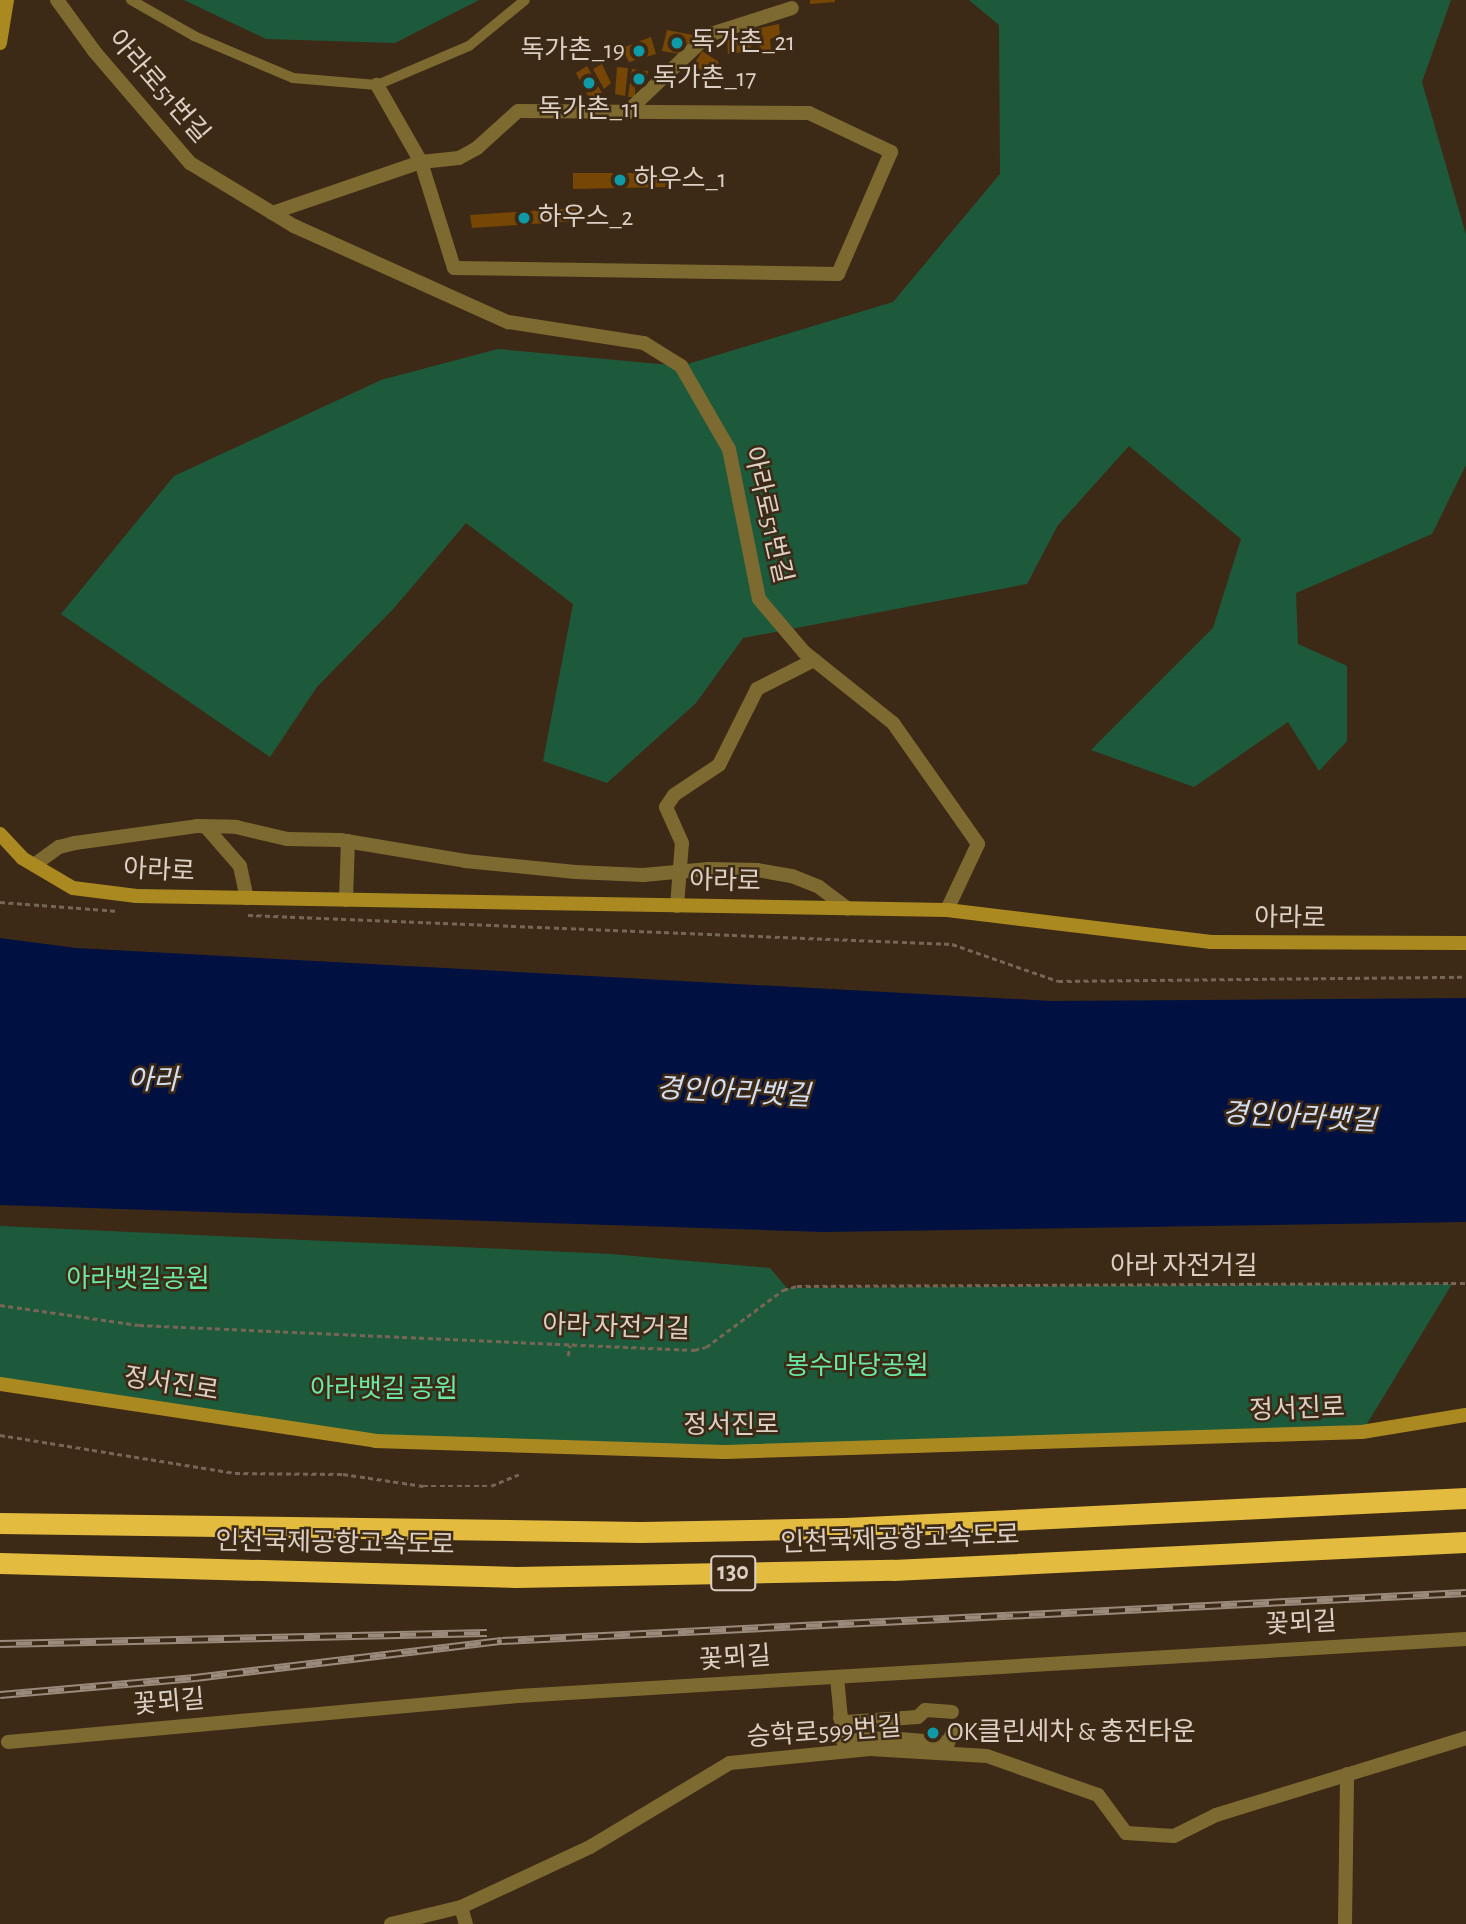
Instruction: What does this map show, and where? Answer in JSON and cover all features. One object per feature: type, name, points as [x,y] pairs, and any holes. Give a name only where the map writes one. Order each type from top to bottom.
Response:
[{"type":"highway","name":"인천국제공항고속도로","points":[[0,1523],[655,1532],[845,1528],[1466,1498]]},
{"type":"highway","name":"인천국제공항고속도로","points":[[0,1563],[530,1577],[892,1570],[1466,1542]]},
{"type":"street","points":[[0,43],[7,0]]},
{"type":"street","name":"아라로51번길","points":[[57,0],[190,163],[272,213],[508,322],[644,343],[681,366],[729,449],[759,599],[814,660],[893,723],[978,844],[947,910]]},
{"type":"street","points":[[627,112],[708,35],[792,8]]},
{"type":"street","points":[[272,213],[421,162],[459,158],[477,148],[517,111],[809,113],[891,152],[838,274],[454,268],[421,162],[377,85]]},
{"type":"street","points":[[677,905],[682,843],[666,807],[674,795],[719,765],[757,689],[814,660]]},
{"type":"street","points":[[34,865],[59,847],[75,843],[205,827],[236,827],[287,839],[348,841],[575,872],[757,870],[792,876],[838,897],[848,909]]},
{"type":"street","points":[[205,827],[240,866],[247,898]]},
{"type":"street","name":"아라로","points":[[0,834],[34,865],[73,888],[136,896],[947,910],[1211,942],[1466,943]]},
{"type":"street","points":[[346,900],[348,841]]},
{"type":"street","name":"정서진로","points":[[0,1384],[375,1441],[683,1452],[1352,1433],[1466,1415]]},
{"type":"street","name":"꽃뫼길","points":[[3,1743],[518,1696],[1466,1639]]},
{"type":"street","points":[[837,1677],[841,1738],[847,1742],[888,1738],[948,1743],[953,1731]]},
{"type":"street","points":[[840,1718],[846,1722],[918,1717],[925,1710],[952,1712]]},
{"type":"street","name":"승학로599번길","points":[[391,1924],[461,1907],[590,1847],[730,1763],[870,1749],[988,1756],[1098,1794],[1126,1833],[1174,1836],[1216,1815],[1466,1738]]},
{"type":"street","points":[[1345,1924],[1347,1774]]},
{"type":"street","points":[[461,1907],[466,1924]]},
{"type":"lane","points":[[131,0],[194,36],[293,78],[377,85],[469,46],[525,0]]},
{"type":"path","points":[[0,902],[124,911]]},
{"type":"path","points":[[244,915],[952,944],[1058,981],[1466,977]]},
{"type":"path","name":"아라 자전거길","points":[[0,1306],[138,1325],[700,1349],[783,1290],[797,1286],[1466,1283]]},
{"type":"path","points":[[568,1356],[570,1345]]},
{"type":"path","points":[[0,1435],[234,1473],[343,1474],[423,1486],[491,1486],[519,1474]]},
{"type":"green space","points":[[184,0],[479,0],[395,43],[266,39]]},
{"type":"green space","points":[[969,0],[1451,0],[1422,82],[1466,235],[1466,465],[1432,534],[1296,593],[1298,644],[1347,666],[1347,741],[1319,771],[1288,722],[1194,787],[1091,750],[1213,628],[1241,539],[1129,446],[1058,525],[1027,584],[743,638],[696,703],[607,783],[543,761],[573,604],[466,523],[395,607],[317,687],[270,757],[61,614],[174,476],[381,380],[498,349],[681,366],[893,302],[1000,174],[999,25]]},
{"type":"green space","points":[[0,1226],[611,1254],[770,1268],[787,1288],[1452,1284],[1362,1432],[725,1452],[375,1441],[0,1384]]},
{"type":"water","name":"아라","points":[[0,938],[76,948],[1051,1001],[1466,998],[1466,1222],[823,1232],[0,1205]]},
{"type":"building","points":[[810,0],[835,0],[835,2],[810,4]]},
{"type":"building","points":[[779,24],[780,36],[770,39],[771,51],[761,52],[755,29]]},
{"type":"building","name":"독가촌_21","points":[[667,30],[693,35],[685,55],[662,51]]},
{"type":"building","points":[[751,34],[751,51],[728,54],[727,37]]},
{"type":"building","name":"독가촌_19","points":[[651,37],[656,54],[629,62],[622,48]]},
{"type":"building","points":[[702,51],[719,62],[710,76],[694,65]]},
{"type":"building","points":[[602,64],[611,83],[604,89],[593,69]]},
{"type":"building","name":"독가촌_11","points":[[587,66],[602,93],[591,102],[576,73]]},
{"type":"building","points":[[617,67],[628,68],[625,96],[615,94]]},
{"type":"building","name":"독가촌_17","points":[[632,69],[648,71],[646,88],[635,88],[635,97],[628,97]]},
{"type":"building","name":"하우스_1","points":[[573,173],[667,173],[665,187],[573,189]]},
{"type":"building","name":"하우스_2","points":[[576,208],[578,221],[472,228],[470,215]]},
{"type":"building","name":"OK클린세차 & 충전타운","points":[[924,1729],[942,1729],[942,1738],[923,1738]]},
{"type":"railway","points":[[0,1695],[195,1678],[502,1641],[1466,1593]]},
{"type":"railway","points":[[0,1644],[487,1633]]},
{"type":"place","name":"독가촌_21","points":[[677,43]]},
{"type":"place","name":"독가촌_19","points":[[639,51]]},
{"type":"place","name":"독가촌_17","points":[[639,79]]},
{"type":"place","name":"독가촌_11","points":[[589,83]]},
{"type":"place","name":"하우스_1","points":[[620,180]]},
{"type":"place","name":"하우스_2","points":[[524,218]]},
{"type":"place","name":"OK클린세차 & 충전타운","points":[[933,1733]]},
{"type":"water label","name":"경인아라뱃길","points":[[733,1093]]},
{"type":"water label","name":"경인아라뱃길","points":[[1299,1118]]},
{"type":"park label","name":"아라뱃길공원","points":[[138,1280]]},
{"type":"park label","name":"봉수마당공원","points":[[857,1367]]},
{"type":"park label","name":"아라뱃길 공원","points":[[384,1390]]}]
